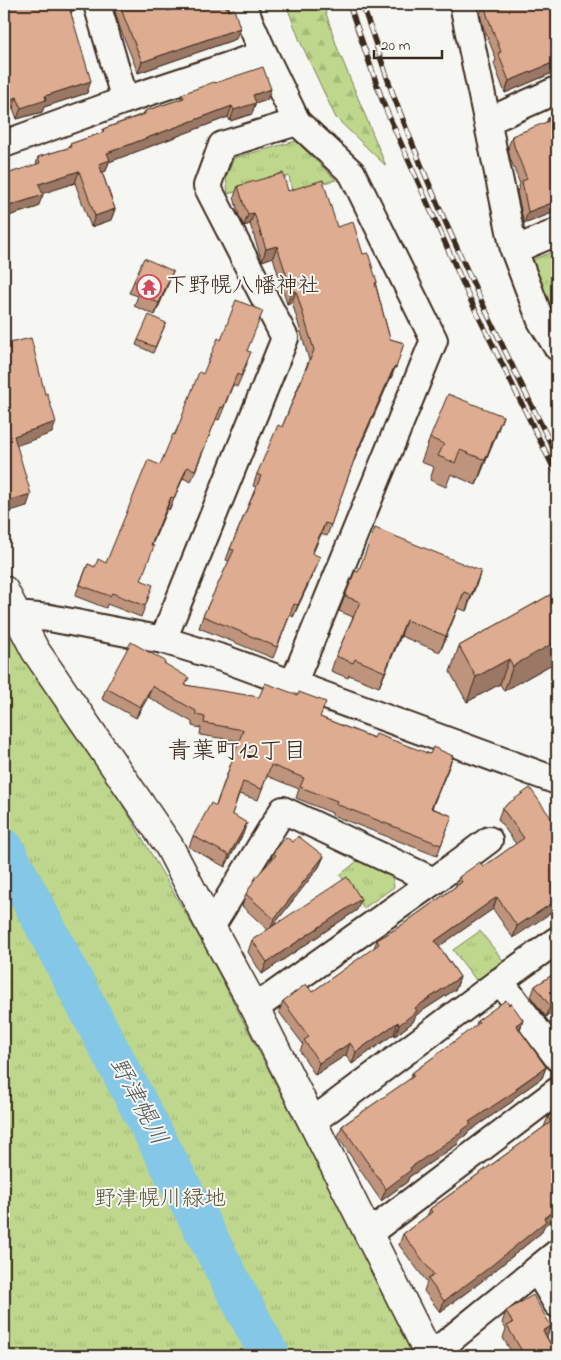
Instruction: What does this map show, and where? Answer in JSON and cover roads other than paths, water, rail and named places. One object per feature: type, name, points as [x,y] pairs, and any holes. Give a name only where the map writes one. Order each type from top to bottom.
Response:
[{"type":"street","points":[[97,4],[125,100]]},
{"type":"street","points":[[242,4],[297,122],[352,173],[434,340],[293,684]]},
{"type":"street","points":[[463,4],[514,250],[541,321],[557,347]]},
{"type":"street","points":[[4,144],[125,100],[264,54]]},
{"type":"street","points":[[488,121],[557,90]]},
{"type":"street","points":[[163,640],[285,338],[207,186],[222,145],[297,122]]},
{"type":"street","points":[[514,250],[557,232]]},
{"type":"street","points":[[4,590],[10,617],[35,650],[169,846],[256,1008],[430,1356],[557,1253]]},
{"type":"street","points":[[10,617],[50,618],[163,640],[226,659],[557,781]]},
{"type":"street","points":[[211,927],[283,810],[434,881]]},
{"type":"street","points":[[256,1008],[489,840]]},
{"type":"street","points":[[313,1121],[557,940]]},
{"type":"street","points":[[500,981],[556,1051]]},
{"type":"street","points":[[368,1234],[557,1091]]},
{"type":"street","points":[[538,1270],[557,1304]]},
{"type":"waterway","name":"野津幌川","points":[[4,848],[270,1356]]},
{"type":"railway","points":[[349,4],[384,105],[470,299],[557,475]]},
{"type":"railway","points":[[362,4],[394,97],[431,189],[513,368],[557,456]]},
{"type":"place","name":"下野幌八幡神社","points":[[149,287]]},
{"type":"district","name":"青葉町12丁目","points":[[237,752]]},
{"type":"park label","name":"野津幌川緑地","points":[[160,1200]]}]
